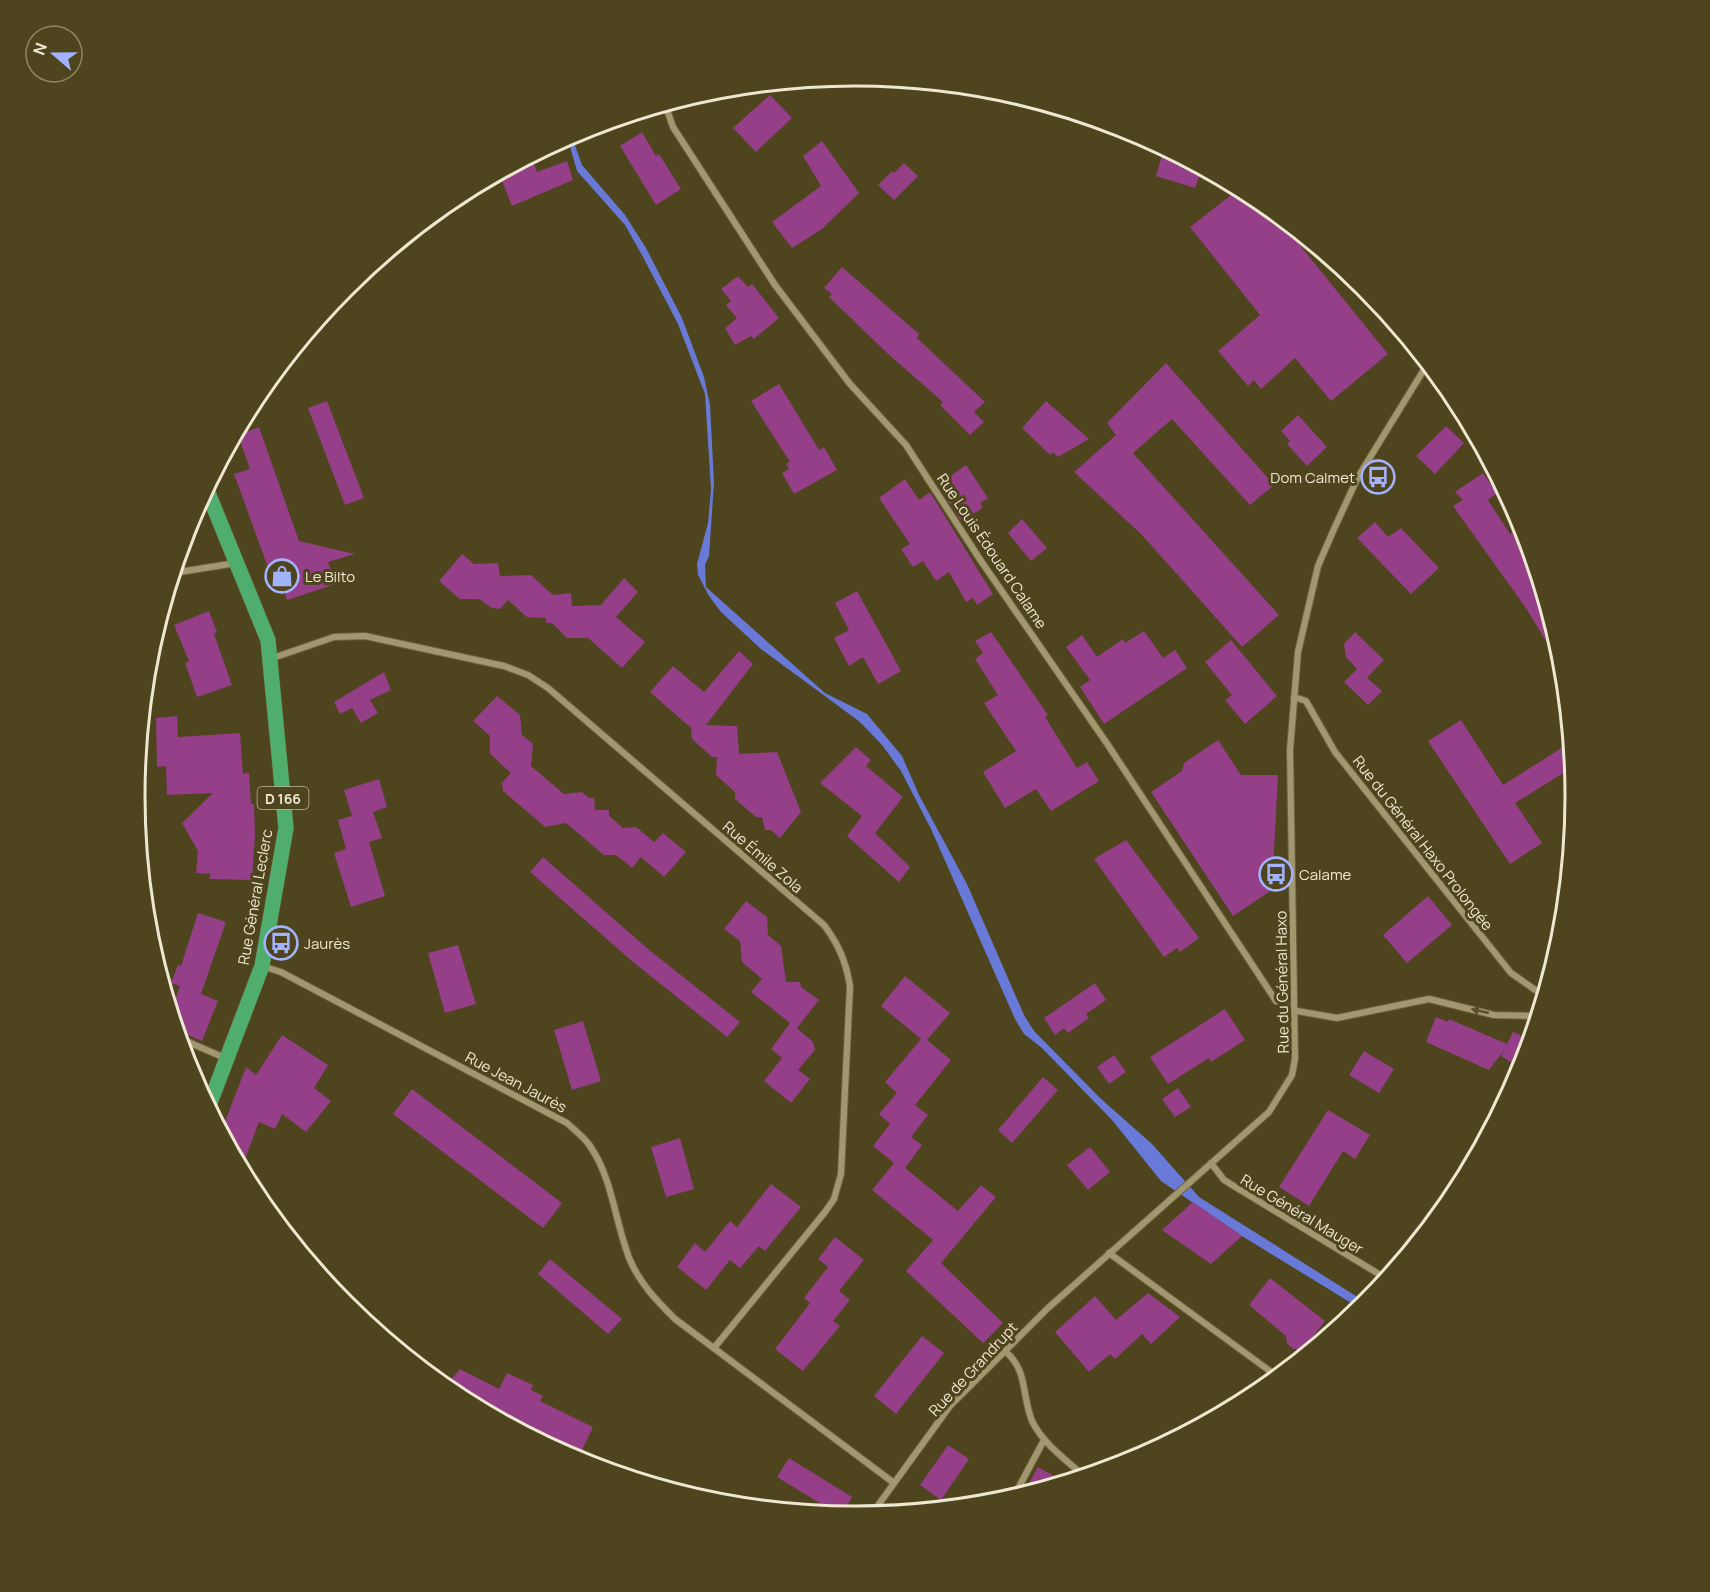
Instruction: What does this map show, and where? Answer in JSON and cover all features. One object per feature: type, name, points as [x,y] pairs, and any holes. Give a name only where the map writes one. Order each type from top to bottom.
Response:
[{"type":"main road","name":"Rue Général Leclerc","points":[[210,499],[268,640],[286,828],[262,966],[212,1097]]},
{"type":"street","name":"Rue Louis Édouard Calame","points":[[668,111],[674,127],[776,285],[850,384],[906,445],[981,561],[1108,745],[1276,1001],[1297,1011]]},
{"type":"street","name":"Rue du Général Haxo","points":[[1181,1188],[1269,1112],[1292,1074],[1295,1059],[1297,1011],[1290,750],[1298,652],[1318,566],[1358,477],[1424,370]]},
{"type":"street","points":[[181,572],[237,563]]},
{"type":"street","name":"Rue Émile Zola","points":[[269,659],[334,637],[364,636],[504,666],[528,675],[548,688],[824,925],[838,944],[847,964],[850,986],[842,1174],[834,1199],[825,1212],[714,1348]]},
{"type":"street","name":"Rue du Général Haxo Prolongée","points":[[1294,697],[1306,701],[1335,752],[1511,973],[1538,992]]},
{"type":"street","name":"Rue Jean Jaurès","points":[[262,966],[281,972],[567,1123],[590,1145],[603,1171],[631,1262],[651,1295],[675,1319],[894,1483]]},
{"type":"street","points":[[1297,1011],[1337,1018],[1429,999],[1494,1015],[1530,1018]]},
{"type":"street","points":[[189,1042],[227,1059]]},
{"type":"street","name":"Rue Général Mauger","points":[[1210,1163],[1224,1180],[1379,1274]]},
{"type":"street","name":"Rue de Grandrupt","points":[[878,1506],[951,1406],[1005,1351],[1181,1188]]},
{"type":"street","points":[[1109,1253],[1271,1372]]},
{"type":"street","points":[[1005,1351],[1017,1361],[1033,1422],[1044,1440],[1078,1471]]},
{"type":"street","points":[[1019,1487],[1044,1440]]},
{"type":"water","points":[[574,144],[582,165],[625,215],[646,248],[682,318],[704,377],[710,405],[714,483],[709,556],[705,565],[706,587],[825,693],[867,714],[902,756],[919,795],[967,884],[1024,1015],[1034,1031],[1100,1098],[1152,1144],[1199,1197],[1358,1297],[1352,1303],[1242,1236],[1161,1181],[1112,1120],[1042,1048],[1024,1034],[1015,1019],[931,829],[901,771],[882,745],[860,722],[761,649],[721,612],[709,596],[698,575],[697,564],[708,523],[711,489],[705,394],[678,324],[625,225],[577,171],[570,146]]},
{"type":"building","points":[[770,95],[792,118],[756,152],[733,128]]},
{"type":"building","points":[[642,132],[656,156],[659,154],[681,189],[656,205],[620,146]]},
{"type":"building","points":[[822,141],[859,193],[822,229],[792,248],[772,222],[821,186],[803,156]]},
{"type":"building","points":[[1162,156],[1199,175],[1195,188],[1156,176]]},
{"type":"building","points":[[567,161],[573,180],[512,206],[502,180],[534,163],[537,172]]},
{"type":"building","points":[[904,163],[918,176],[894,200],[878,185]]},
{"type":"building","points":[[1232,194],[1250,205],[1292,235],[1388,354],[1331,401],[1295,358],[1261,389],[1254,380],[1248,386],[1218,351],[1260,315],[1190,227]]},
{"type":"building","points":[[842,267],[919,334],[917,338],[985,402],[974,412],[984,422],[970,435],[940,405],[943,402],[887,353],[829,297],[832,294],[824,288]]},
{"type":"building","points":[[738,276],[748,287],[752,284],[779,318],[754,339],[751,336],[735,345],[725,328],[737,318],[726,305],[731,301],[721,289]]},
{"type":"building","points":[[1166,363],[1274,485],[1250,505],[1172,419],[1133,453],[1279,615],[1242,647],[1142,535],[1074,472],[1116,435],[1107,423]]},
{"type":"building","points":[[779,384],[819,450],[824,447],[837,470],[794,494],[782,473],[789,469],[786,464],[790,462],[751,401]]},
{"type":"building","points":[[327,401],[364,498],[345,505],[308,408]]},
{"type":"building","points":[[1046,401],[1089,439],[1058,457],[1053,452],[1050,455],[1022,428]]},
{"type":"building","points":[[1298,415],[1327,447],[1307,466],[1287,444],[1290,441],[1281,431]]},
{"type":"building","points":[[1446,426],[1464,443],[1435,474],[1416,456]]},
{"type":"building","points":[[259,427],[299,541],[355,554],[328,562],[336,584],[287,600],[284,589],[277,592],[234,474],[250,469],[240,441],[245,432]]},
{"type":"building","points":[[966,465],[988,498],[980,503],[983,508],[961,521],[938,485]]},
{"type":"building","points":[[1483,473],[1497,493],[1488,500],[1510,534],[1514,532],[1528,568],[1550,647],[1526,608],[1453,506],[1463,500],[1455,492]]},
{"type":"building","points":[[905,479],[919,500],[930,492],[993,594],[977,605],[973,598],[966,602],[949,572],[936,581],[923,561],[913,567],[901,549],[910,544],[879,498]]},
{"type":"building","points":[[1022,519],[1047,548],[1031,561],[1008,533]]},
{"type":"building","points":[[1375,522],[1388,537],[1401,528],[1439,568],[1411,594],[1357,538]]},
{"type":"building","points":[[462,554],[474,564],[498,563],[500,576],[531,575],[553,595],[571,593],[572,606],[601,605],[624,578],[638,592],[616,617],[645,642],[622,668],[588,638],[567,638],[552,623],[546,623],[546,618],[527,617],[508,600],[500,609],[492,608],[479,599],[460,599],[439,581]]},
{"type":"building","points":[[857,591],[901,671],[878,684],[863,657],[849,666],[834,638],[849,630],[835,603]]},
{"type":"building","points":[[209,611],[217,632],[214,634],[232,685],[197,697],[185,663],[189,661],[174,625]]},
{"type":"building","points":[[1144,631],[1163,658],[1175,650],[1187,668],[1104,724],[1080,687],[1090,680],[1066,647],[1082,635],[1097,657],[1123,639],[1125,643]]},
{"type":"building","points":[[991,632],[1048,715],[1045,717],[1077,768],[1087,762],[1099,781],[1051,811],[1036,789],[1005,808],[983,772],[1016,751],[984,703],[998,695],[975,659],[983,653],[975,641]]},
{"type":"building","points":[[1355,632],[1384,660],[1367,678],[1382,691],[1368,705],[1344,682],[1357,669],[1346,657],[1344,644]]},
{"type":"building","points":[[1231,640],[1277,696],[1245,724],[1225,700],[1232,695],[1205,662]]},
{"type":"building","points":[[739,651],[753,664],[706,725],[737,726],[739,754],[777,752],[801,812],[780,838],[771,830],[765,830],[762,817],[756,817],[735,799],[735,792],[716,775],[717,757],[712,757],[692,739],[691,728],[650,692],[673,666],[704,692]]},
{"type":"building","points":[[384,672],[391,690],[370,700],[378,713],[361,723],[352,708],[340,714],[334,702]]},
{"type":"building","points":[[497,696],[520,715],[522,735],[533,744],[531,766],[564,794],[582,792],[589,798],[594,798],[595,810],[609,810],[609,816],[623,828],[636,827],[654,842],[663,833],[686,852],[664,877],[641,857],[632,868],[616,855],[604,855],[566,823],[545,827],[503,791],[502,783],[511,773],[490,754],[490,736],[473,721]]},
{"type":"building","points":[[177,716],[178,737],[240,733],[243,774],[249,773],[251,804],[254,804],[255,836],[252,880],[209,879],[211,874],[196,873],[198,851],[182,823],[213,793],[167,795],[166,766],[157,767],[156,718]]},
{"type":"building","points":[[1461,720],[1503,785],[1564,747],[1564,772],[1515,803],[1542,843],[1510,864],[1428,741]]},
{"type":"building","points":[[1218,740],[1241,775],[1278,775],[1272,890],[1233,916],[1151,792],[1182,771],[1184,763]]},
{"type":"building","points":[[856,747],[871,760],[866,766],[903,797],[875,833],[910,867],[899,882],[847,836],[862,816],[820,783]]},
{"type":"building","points":[[379,779],[387,807],[373,812],[382,838],[369,842],[385,896],[351,907],[334,853],[346,849],[338,820],[352,816],[344,790]]},
{"type":"building","points":[[1126,840],[1199,938],[1180,952],[1177,948],[1164,957],[1094,859]]},
{"type":"building","points":[[543,857],[648,949],[740,1022],[727,1037],[633,962],[530,872]]},
{"type":"building","points":[[1428,896],[1452,925],[1407,963],[1383,935]]},
{"type":"building","points":[[746,901],[767,917],[768,935],[781,946],[786,982],[800,982],[801,987],[819,1000],[797,1028],[813,1042],[815,1050],[798,1070],[810,1079],[791,1103],[764,1081],[782,1058],[771,1049],[790,1023],[751,992],[762,979],[742,962],[740,941],[724,929]]},
{"type":"building","points":[[198,913],[226,922],[201,994],[218,1001],[202,1041],[186,1034],[175,1000],[180,986],[171,983],[178,965],[181,966]]},
{"type":"building","points":[[458,945],[476,1004],[445,1013],[428,953]]},
{"type":"building","points":[[905,976],[950,1013],[927,1040],[951,1060],[915,1105],[928,1115],[911,1137],[922,1145],[905,1168],[958,1211],[981,1185],[996,1197],[941,1263],[1003,1323],[983,1343],[906,1271],[933,1240],[872,1190],[894,1163],[873,1146],[890,1124],[879,1114],[897,1093],[885,1082],[921,1039],[881,1006]]},
{"type":"building","points":[[1095,983],[1106,1000],[1086,1014],[1089,1018],[1068,1033],[1064,1028],[1055,1035],[1044,1018]]},
{"type":"building","points":[[1225,1009],[1245,1040],[1211,1062],[1209,1058],[1168,1084],[1150,1057]]},
{"type":"building","points":[[1436,1017],[1448,1022],[1449,1019],[1507,1044],[1513,1032],[1523,1037],[1513,1063],[1501,1056],[1505,1049],[1489,1070],[1426,1042]]},
{"type":"building","points":[[583,1021],[601,1081],[572,1090],[554,1030]]},
{"type":"building","points":[[282,1035],[328,1065],[314,1088],[331,1101],[306,1132],[282,1114],[275,1129],[259,1122],[245,1159],[225,1122],[246,1067],[256,1075]]},
{"type":"building","points":[[1364,1051],[1394,1069],[1379,1093],[1349,1075]]},
{"type":"building","points":[[1114,1055],[1126,1072],[1109,1084],[1097,1067]]},
{"type":"building","points":[[1043,1077],[1058,1090],[1012,1143],[998,1130]]},
{"type":"building","points":[[1178,1088],[1191,1107],[1175,1117],[1162,1099]]},
{"type":"building","points":[[412,1089],[562,1203],[543,1228],[393,1114]]},
{"type":"building","points":[[1328,1110],[1370,1135],[1355,1159],[1343,1151],[1309,1206],[1279,1187]]},
{"type":"building","points":[[680,1138],[694,1189],[666,1197],[651,1147]]},
{"type":"building","points":[[1090,1147],[1110,1172],[1088,1190],[1067,1165]]},
{"type":"building","points":[[771,1184],[801,1207],[765,1251],[759,1246],[740,1268],[730,1260],[706,1290],[677,1267],[695,1243],[705,1252],[730,1221],[737,1227]]},
{"type":"building","points":[[1193,1202],[1242,1236],[1211,1264],[1162,1230]]},
{"type":"building","points":[[835,1237],[864,1260],[839,1291],[850,1300],[833,1321],[840,1326],[803,1371],[775,1349],[810,1303],[804,1298],[828,1267],[818,1259]]},
{"type":"building","points":[[550,1259],[622,1319],[608,1334],[538,1274]]},
{"type":"building","points":[[1270,1278],[1325,1321],[1307,1343],[1301,1349],[1294,1349],[1287,1344],[1286,1336],[1249,1305]]},
{"type":"building","points":[[1148,1293],[1180,1317],[1151,1344],[1142,1334],[1115,1359],[1110,1354],[1089,1372],[1055,1332],[1095,1296],[1116,1320]]},
{"type":"building","points":[[922,1336],[944,1353],[896,1414],[874,1396]]},
{"type":"building","points":[[460,1369],[499,1389],[507,1373],[533,1385],[531,1390],[543,1396],[540,1401],[593,1427],[582,1451],[500,1411],[451,1380]]},
{"type":"building","points":[[948,1445],[969,1459],[941,1500],[920,1485]]},
{"type":"building","points":[[789,1458],[852,1497],[847,1506],[823,1505],[777,1477]]},
{"type":"building","points":[[1038,1467],[1056,1477],[1039,1482],[1028,1485]]},
{"type":"place","name":"Dom Calmet","points":[[1378,477]]},
{"type":"place","name":"Le Bilto","points":[[282,576]]},
{"type":"place","name":"Calame","points":[[1276,874]]},
{"type":"place","name":"Jaurès","points":[[281,943]]}]
